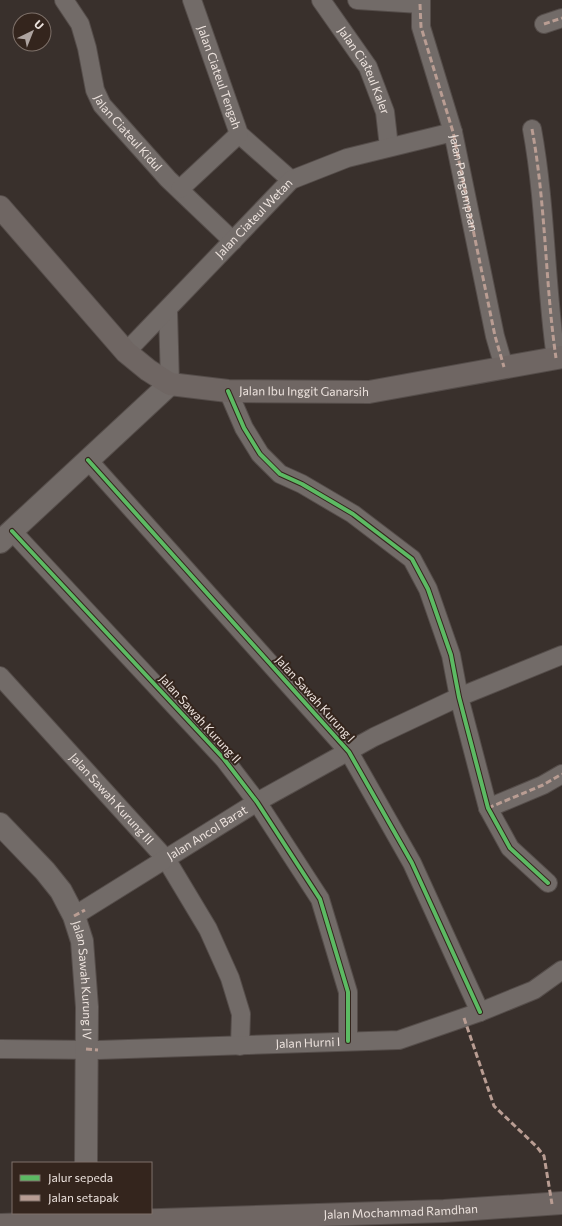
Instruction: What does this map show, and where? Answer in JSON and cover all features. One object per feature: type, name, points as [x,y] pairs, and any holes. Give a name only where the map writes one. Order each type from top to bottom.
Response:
[{"type":"main road","name":"Jalan Ibu Inggit Ganarsih","points":[[3,216],[126,352],[148,370],[170,384],[228,390],[369,392],[559,358]]},
{"type":"main road","name":"Jalan Mochammad Ramdhan","points":[[0,1225],[85,1221],[444,1211],[562,1203]]},
{"type":"street","name":"Jalan Ciateul Kidul","points":[[64,0],[80,24],[97,97],[168,179],[233,241]]},
{"type":"street","name":"Jalan Ciateul Tengah","points":[[192,0],[239,134],[291,180]]},
{"type":"street","name":"Jalan Ciateul Kaler","points":[[322,0],[368,67],[385,112],[389,147]]},
{"type":"street","points":[[357,0],[420,2]]},
{"type":"street","name":"Jalan Pangampaan","points":[[420,2],[421,27],[453,132],[495,336],[504,367]]},
{"type":"street","points":[[544,24],[562,18]]},
{"type":"street","points":[[532,129],[538,169],[550,319],[559,358]]},
{"type":"street","name":"Jalan Ciateul Wetan","points":[[126,352],[168,310],[291,180],[347,158],[453,132]]},
{"type":"street","points":[[180,189],[239,134]]},
{"type":"street","points":[[6,537],[170,384],[168,310]]},
{"type":"street","points":[[228,390],[244,428],[256,447],[280,474],[302,484],[353,514],[412,559],[428,589],[451,655],[488,808],[510,848],[548,883]]},
{"type":"street","name":"Jalan Sawah Kurung I","points":[[88,460],[349,752],[412,863],[480,1012]]},
{"type":"street","name":"Jalan Sawah Kurung II","points":[[6,537],[224,759],[257,802],[320,899],[348,992],[348,1041]]},
{"type":"street","name":"Jalan Ancol Barat","points":[[74,916],[257,802],[374,737],[460,697],[562,655]]},
{"type":"street","name":"Jalan Sawah Kurung III","points":[[0,676],[166,859],[208,929],[230,978],[241,1014],[240,1046]]},
{"type":"street","points":[[488,808],[562,774]]},
{"type":"street","name":"Jalan Sawah Kurung IV","points":[[0,824],[57,886],[74,916],[82,941],[86,1007],[86,1162]]},
{"type":"street","name":"Jalan Hurni I","points":[[0,1049],[240,1046],[399,1040],[480,1012],[534,990],[562,970]]},
{"type":"marked path","points":[[420,4],[421,27],[453,132],[495,336],[504,367]]},
{"type":"marked path","points":[[544,24],[562,18]]},
{"type":"marked path","points":[[532,129],[540,186],[552,329],[556,358]]},
{"type":"marked path","points":[[488,808],[543,785],[562,774]]},
{"type":"marked path","points":[[74,916],[85,910]]},
{"type":"marked path","points":[[464,1018],[494,1106],[537,1147],[544,1156],[552,1204]]},
{"type":"marked path","points":[[86,1049],[98,1050]]},
{"type":"cycle path","points":[[228,391],[244,428],[260,454],[280,474],[302,484],[353,514],[412,559],[428,589],[451,655],[459,697],[488,808],[510,848],[548,883]]},
{"type":"cycle path","points":[[88,460],[349,752],[412,863],[480,1012]]},
{"type":"cycle path","points":[[12,531],[224,759],[257,802],[320,899],[348,992],[348,1041]]}]
